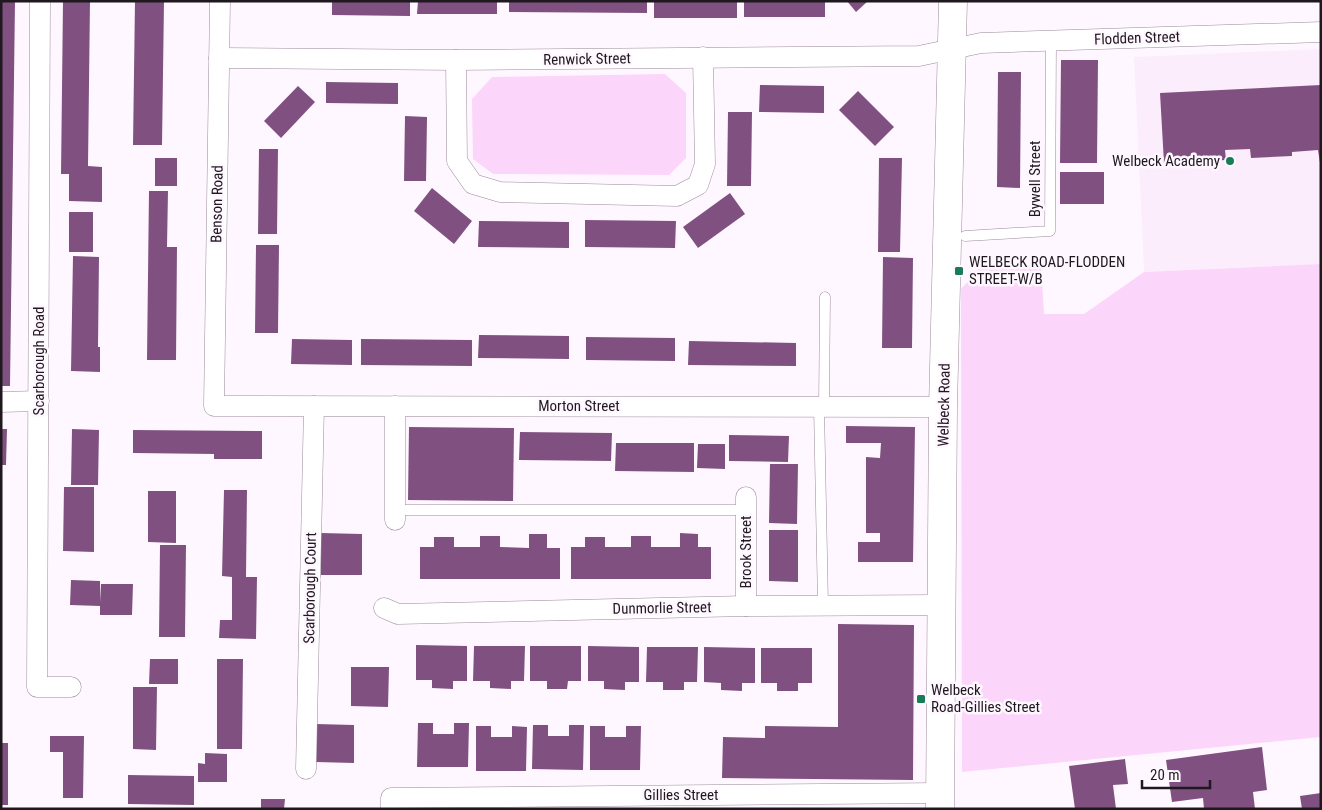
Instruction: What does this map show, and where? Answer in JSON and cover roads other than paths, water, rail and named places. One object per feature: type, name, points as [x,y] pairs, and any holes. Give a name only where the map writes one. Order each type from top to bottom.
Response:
[{"type":"main road","name":"Welbeck Road","points":[[940,801],[943,407],[953,1]]},
{"type":"street","name":"Scarborough Road","points":[[40,1],[37,687],[71,687]]},
{"type":"street","name":"Benson Road","points":[[214,406],[220,1]]},
{"type":"street","name":"Flodden Street","points":[[953,48],[981,43],[1321,32]]},
{"type":"street","name":"Renwick Street","points":[[219,58],[456,60],[919,56],[953,48]]},
{"type":"street","points":[[456,60],[458,161],[473,184],[500,192],[677,196],[698,186],[705,164],[703,57]]},
{"type":"street","points":[[1,402],[39,401]]},
{"type":"street","name":"Morton Street","points":[[214,406],[943,407]]},
{"type":"street","name":"Scarborough Court","points":[[306,769],[314,406]]},
{"type":"street","points":[[395,406],[395,515]]},
{"type":"street","name":"Brook Street","points":[[746,503],[746,606]]},
{"type":"street","name":"Dunmorlie Street","points":[[384,608],[398,614],[746,606],[942,605]]},
{"type":"street","name":"Gillies Street","points":[[391,803],[825,798],[940,801]]},
{"type":"lane","name":"Bywell Street","points":[[965,236],[1050,231],[1051,41]]},
{"type":"lane","points":[[823,605],[822,407],[825,297]]},
{"type":"lane","points":[[395,515],[746,503]]},
{"type":"place","name":"Welbeck Academy","points":[[1230,161]]},
{"type":"place","name":"WELBECK ROAD-FLODDEN STREET-W/B","points":[[959,271]]},
{"type":"place","name":"Welbeck Road-Gillies Street","points":[[921,699]]}]
